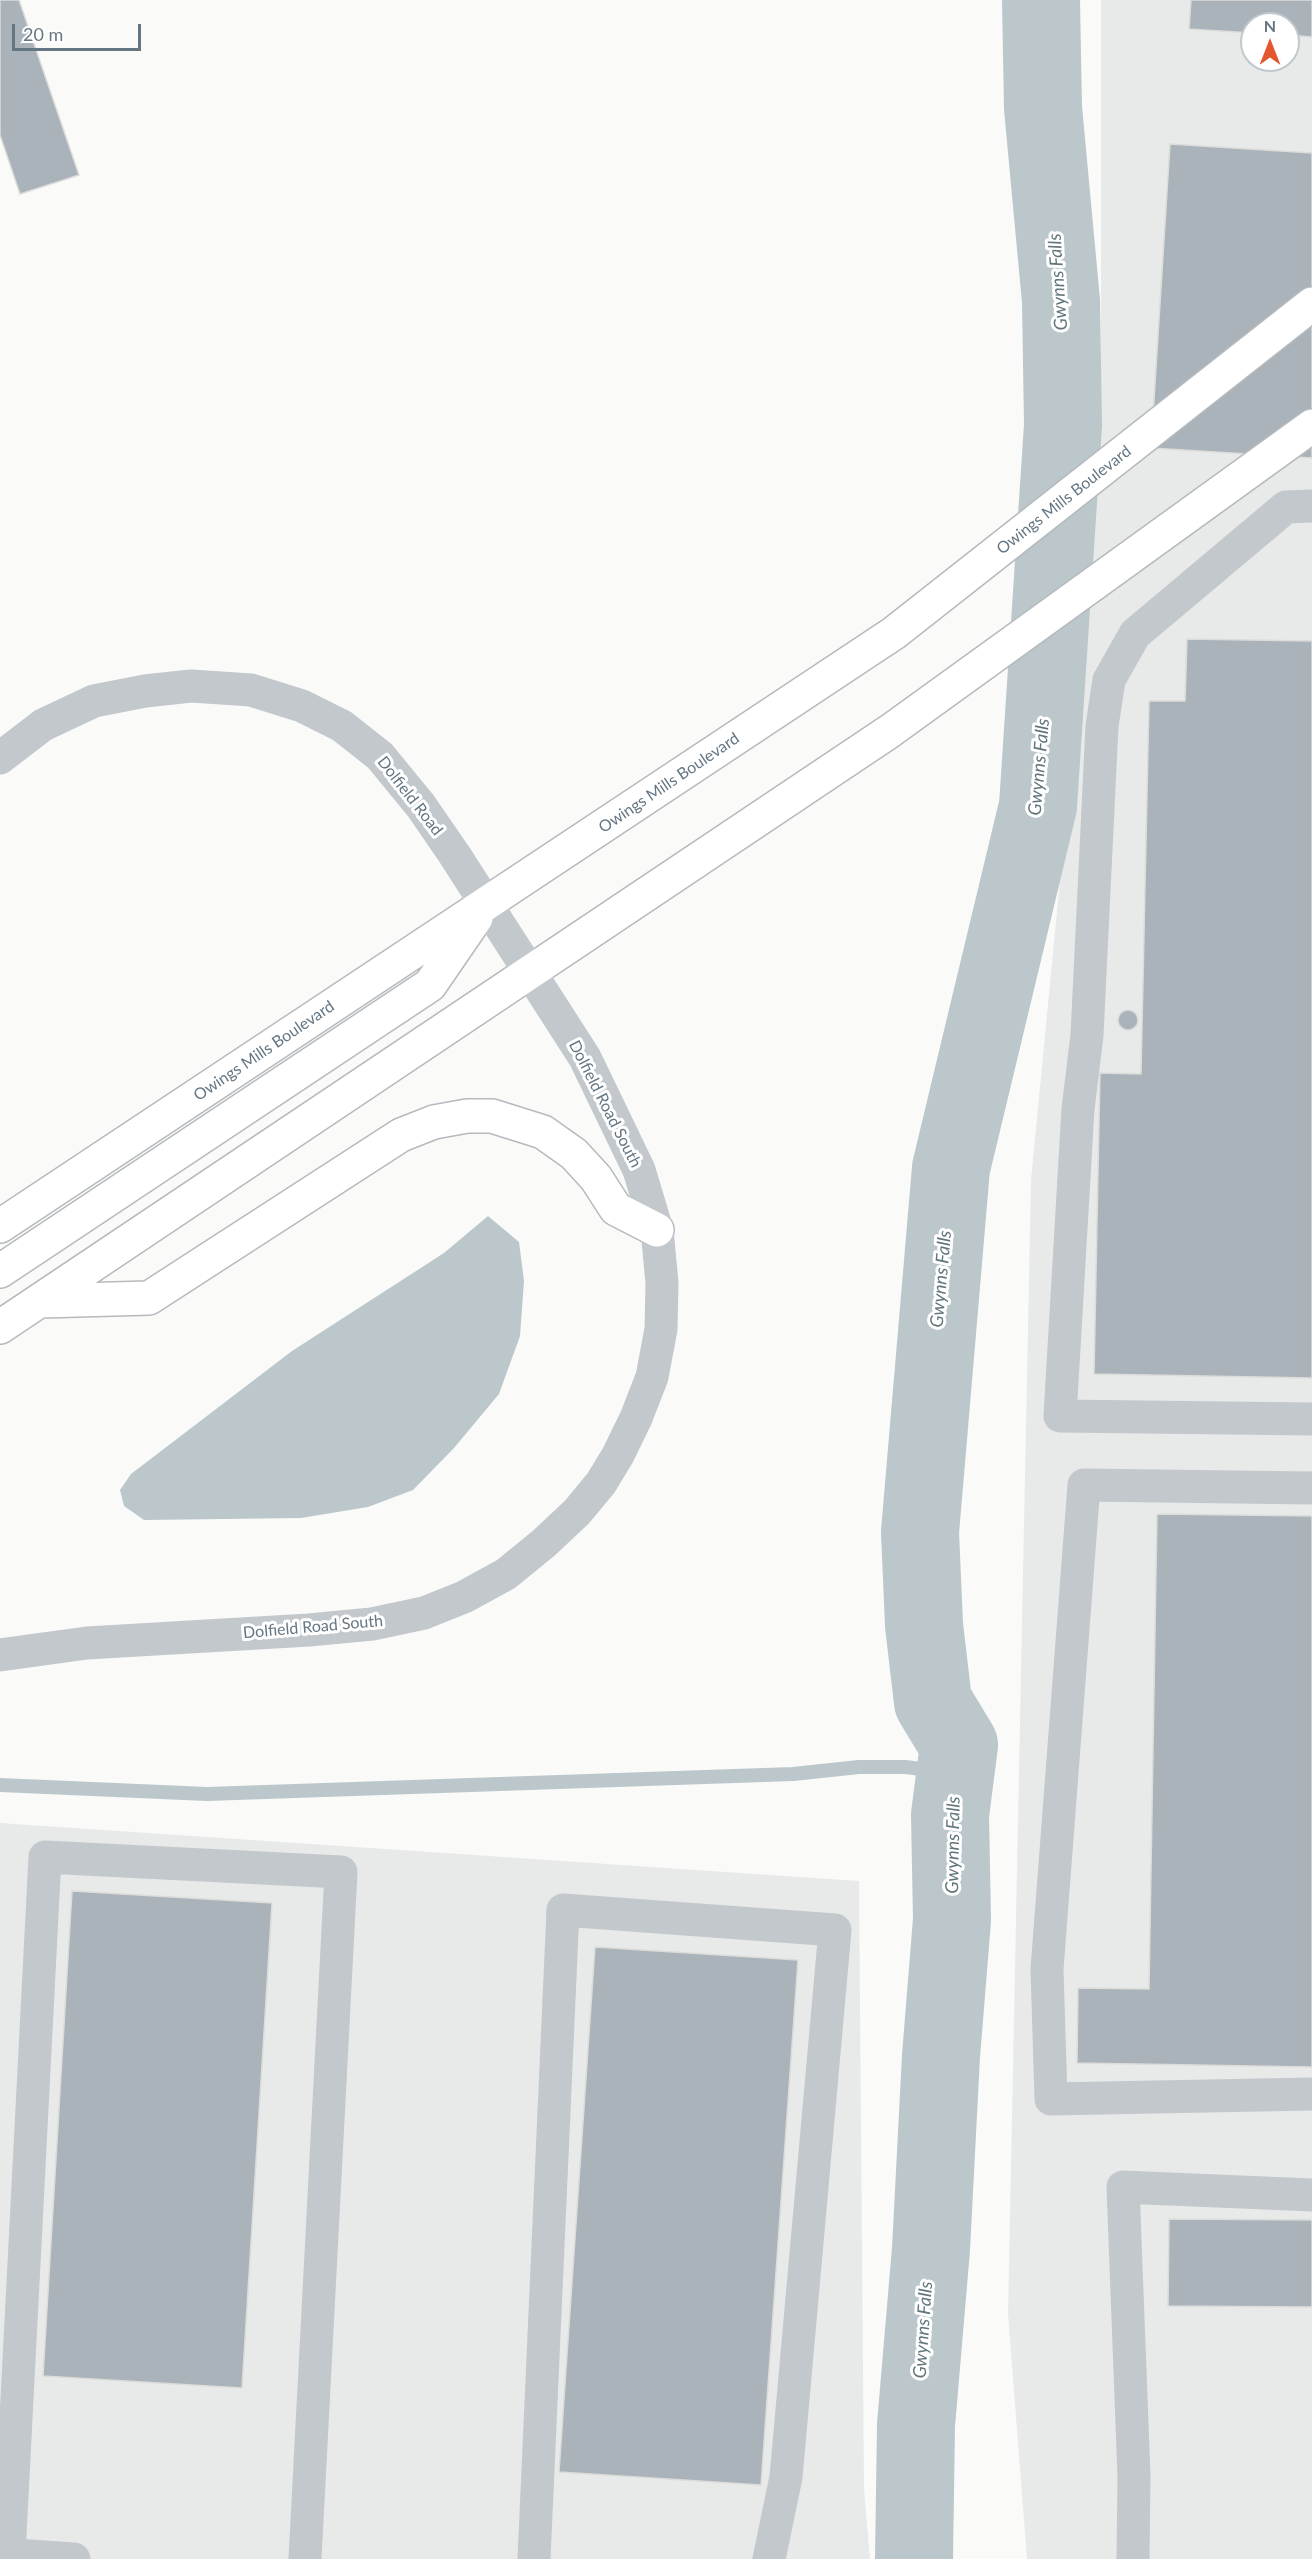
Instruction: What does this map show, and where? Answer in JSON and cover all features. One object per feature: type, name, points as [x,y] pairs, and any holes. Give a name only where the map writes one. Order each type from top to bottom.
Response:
[{"type":"main road","name":"Owings Mills Boulevard","points":[[0,1226],[894,633],[1312,304]]},
{"type":"main road","points":[[0,1327],[890,731],[1312,426]]},
{"type":"main road","points":[[0,1270],[430,985],[486,904]]},
{"type":"main road","points":[[41,1300],[149,1298],[401,1135],[434,1122],[466,1116],[492,1116],[543,1132],[574,1154],[596,1178],[616,1209],[657,1230]]},
{"type":"street","points":[[1312,506],[1286,507],[1135,634],[1109,680],[1102,726],[1087,1035],[1078,1109],[1060,1416],[1312,1419]]},
{"type":"street","name":"Dolfield Road","points":[[0,758],[43,725],[94,701],[145,691],[191,686],[251,690],[302,706],[342,726],[380,756],[421,806],[530,972]]},
{"type":"street","name":"Dolfield Road South","points":[[0,1655],[87,1643],[372,1624],[424,1613],[464,1597],[506,1574],[544,1544],[577,1512],[601,1483],[636,1418],[652,1377],[661,1329],[662,1283],[657,1230],[639,1170],[616,1119],[585,1058],[530,972]]},
{"type":"street","points":[[1312,1488],[1084,1485],[1047,1969],[1051,2099],[1312,2094]]},
{"type":"street","points":[[74,2559],[4,2554],[45,1857],[341,1872],[305,2559]]},
{"type":"street","points":[[534,2559],[564,1910],[836,1930],[786,2477],[769,2559]]},
{"type":"street","points":[[1133,2559],[1134,2476],[1123,2187],[1312,2195]]},
{"type":"shaded area","points":[[1101,0],[1312,0],[1312,2559],[1027,2559],[1008,2314],[1031,1180],[1079,684],[1101,379]]},
{"type":"shaded area","points":[[488,1216],[519,1242],[524,1281],[520,1336],[499,1394],[454,1448],[413,1490],[368,1507],[301,1518],[144,1520],[124,1506],[120,1490],[131,1474],[292,1351],[444,1253]]},
{"type":"shaded area","points":[[0,1823],[859,1881],[864,2489],[870,2559],[0,2559]]},
{"type":"building","points":[[0,0],[19,0],[79,175],[20,194],[0,135]]},
{"type":"building","points":[[1191,0],[1312,0],[1312,37],[1300,36],[1300,12],[1240,12],[1240,32],[1189,29]]},
{"type":"building","points":[[1170,144],[1312,153],[1312,458],[1151,448]]},
{"type":"building","points":[[1187,639],[1312,641],[1312,1378],[1094,1374],[1100,1073],[1141,1074],[1149,701],[1185,701]]},
{"type":"building","points":[[1128,1010],[1135,1013],[1138,1020],[1135,1027],[1128,1030],[1121,1027],[1118,1020],[1121,1013]]},
{"type":"building","points":[[1157,1514],[1312,1516],[1312,2067],[1077,2063],[1078,1988],[1149,1989]]},
{"type":"building","points":[[72,1891],[272,1903],[242,2388],[43,2376]]},
{"type":"building","points":[[595,1947],[798,1960],[761,2485],[559,2472]]},
{"type":"building","points":[[1169,2219],[1312,2220],[1312,2307],[1168,2306]]},
{"type":"waterway","name":"Gwynns Falls","points":[[914,2559],[916,2425],[931,2249],[941,2056],[952,1920],[950,1815],[959,1745],[933,1702],[924,1625],[920,1532],[951,1168],[1038,806],[1063,425],[1061,301],[1043,108],[1041,0]]},
{"type":"waterway","points":[[0,1785],[207,1794],[793,1774],[859,1767],[905,1767],[955,1773]]}]
